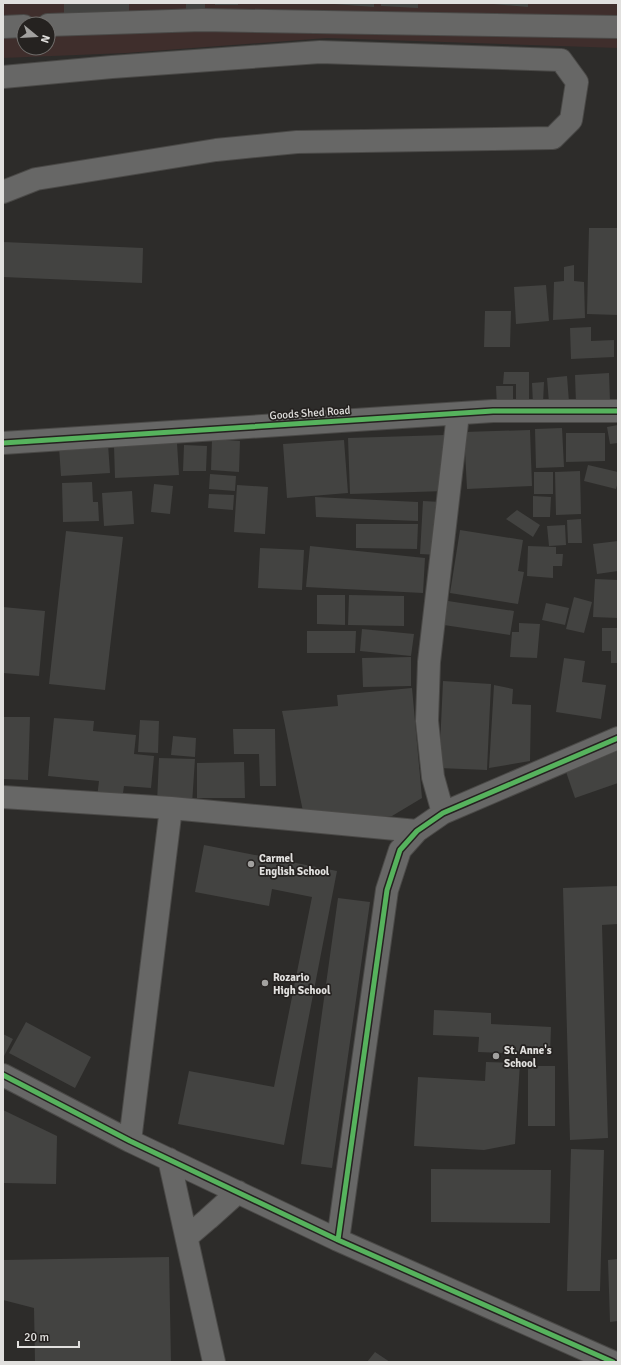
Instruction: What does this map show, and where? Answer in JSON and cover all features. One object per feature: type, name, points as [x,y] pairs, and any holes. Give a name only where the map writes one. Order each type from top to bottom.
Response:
[{"type":"street","points":[[56,25],[202,20],[618,27]]},
{"type":"street","points":[[3,27],[16,26]]},
{"type":"street","points":[[3,77],[112,67],[320,52],[561,60],[577,82],[571,120],[553,138],[290,143],[216,150],[36,179],[3,192]]},
{"type":"street","name":"Goods Shed Road","points":[[3,443],[494,411],[618,412]]},
{"type":"street","points":[[443,814],[432,777],[427,721],[430,662],[458,414]]},
{"type":"street","points":[[338,1240],[387,890],[400,850],[417,831],[443,814],[618,738]]},
{"type":"street","points":[[3,797],[171,808],[417,831]]},
{"type":"street","points":[[130,1141],[171,808]]},
{"type":"street","points":[[3,1075],[130,1141],[338,1240],[613,1362]]},
{"type":"street","points":[[169,1159],[214,1362]]},
{"type":"street","points":[[187,1236],[238,1192]]},
{"type":"shaded area","points":[[3,3],[618,3],[618,48],[327,38],[126,53],[56,56],[56,16],[16,16],[16,56],[52,56],[3,58]]},
{"type":"building","points":[[64,3],[129,3],[129,15],[64,15]]},
{"type":"building","points":[[186,3],[205,3],[205,12],[186,11]]},
{"type":"building","points":[[215,3],[238,3],[238,5],[215,5]]},
{"type":"building","points":[[374,3],[374,7],[334,4]]},
{"type":"building","points":[[381,3],[418,3],[418,8],[381,6]]},
{"type":"building","points":[[528,3],[528,7],[493,4]]},
{"type":"building","points":[[589,228],[618,228],[618,315],[587,314]]},
{"type":"building","points":[[3,242],[143,248],[142,283],[3,277]]},
{"type":"building","points":[[574,265],[574,281],[584,282],[585,318],[553,320],[554,282],[564,281],[564,267]]},
{"type":"building","points":[[546,285],[549,321],[516,324],[514,287]]},
{"type":"building","points":[[485,311],[511,311],[510,347],[484,347]]},
{"type":"building","points":[[591,327],[591,341],[614,340],[614,357],[571,359],[570,328]]},
{"type":"building","points":[[504,372],[529,372],[529,402],[516,402],[516,384],[503,384]]},
{"type":"building","points":[[609,373],[610,402],[576,404],[575,375]]},
{"type":"building","points":[[567,376],[569,402],[549,403],[547,378]]},
{"type":"building","points":[[544,382],[543,403],[533,404],[532,383]]},
{"type":"building","points":[[496,386],[513,386],[513,406],[497,407]]},
{"type":"building","points":[[618,425],[618,443],[610,444],[607,427]]},
{"type":"building","points":[[562,428],[564,467],[536,468],[535,429]]},
{"type":"building","points":[[530,430],[532,486],[467,489],[464,432]]},
{"type":"building","points":[[566,433],[605,433],[605,461],[566,462]]},
{"type":"building","points":[[444,435],[446,491],[350,494],[348,438]]},
{"type":"building","points":[[212,439],[240,441],[239,472],[211,470]]},
{"type":"building","points":[[344,440],[348,493],[287,498],[283,444]]},
{"type":"building","points":[[177,443],[179,475],[115,478],[114,446]]},
{"type":"building","points":[[108,444],[110,473],[61,476],[59,447]]},
{"type":"building","points":[[184,445],[207,446],[206,471],[183,471]]},
{"type":"building","points":[[588,465],[618,472],[616,489],[584,481]]},
{"type":"building","points":[[580,471],[581,514],[556,515],[555,472]]},
{"type":"building","points":[[534,472],[553,472],[553,494],[534,494]]},
{"type":"building","points":[[210,474],[236,476],[235,491],[209,489]]},
{"type":"building","points":[[92,482],[93,502],[98,502],[99,521],[63,522],[62,483]]},
{"type":"building","points":[[154,484],[173,486],[170,514],[151,512]]},
{"type":"building","points":[[237,485],[268,487],[265,534],[234,532]]},
{"type":"building","points":[[132,491],[134,524],[104,526],[102,493]]},
{"type":"building","points":[[209,494],[234,495],[233,510],[208,508]]},
{"type":"building","points":[[533,496],[551,497],[550,517],[533,517]]},
{"type":"building","points":[[315,497],[418,502],[418,521],[316,517]]},
{"type":"building","points":[[423,501],[441,502],[439,555],[420,554]]},
{"type":"building","points":[[517,510],[540,525],[533,537],[506,519]]},
{"type":"building","points":[[581,519],[582,543],[568,543],[567,520]]},
{"type":"building","points":[[356,524],[418,524],[417,549],[356,548]]},
{"type":"building","points":[[565,525],[566,545],[549,546],[547,526]]},
{"type":"building","points":[[460,530],[523,540],[518,571],[524,572],[518,604],[450,593]]},
{"type":"building","points":[[66,531],[123,537],[105,690],[49,684]]},
{"type":"building","points":[[618,541],[618,571],[597,574],[593,544]]},
{"type":"building","points":[[310,546],[425,558],[423,593],[306,587]]},
{"type":"building","points":[[528,546],[556,547],[556,554],[563,554],[562,566],[553,566],[553,578],[527,576]]},
{"type":"building","points":[[260,548],[304,550],[302,590],[258,588]]},
{"type":"building","points":[[595,579],[618,580],[618,618],[593,617]]},
{"type":"building","points":[[317,595],[345,595],[345,625],[317,624]]},
{"type":"building","points":[[349,595],[404,596],[404,626],[348,625]]},
{"type":"building","points":[[574,597],[592,602],[584,633],[566,629]]},
{"type":"building","points":[[448,601],[514,611],[510,635],[444,625]]},
{"type":"building","points":[[546,603],[569,608],[565,625],[542,620]]},
{"type":"building","points":[[3,607],[45,611],[39,676],[3,673]]},
{"type":"building","points":[[519,623],[540,624],[537,658],[510,657],[512,632],[519,632]]},
{"type":"building","points":[[602,628],[618,628],[618,663],[611,663],[611,651],[602,651]]},
{"type":"building","points":[[362,629],[414,634],[411,656],[360,651]]},
{"type":"building","points":[[307,631],[356,631],[355,653],[307,653]]},
{"type":"building","points":[[411,657],[411,686],[363,687],[362,658]]},
{"type":"building","points":[[564,658],[585,661],[582,682],[606,685],[601,719],[556,712]]},
{"type":"building","points":[[443,681],[491,684],[487,770],[439,768]]},
{"type":"building","points":[[494,685],[513,689],[512,704],[531,705],[530,761],[489,768]]},
{"type":"building","points":[[412,688],[422,798],[392,816],[304,816],[282,711],[338,706],[337,695]]},
{"type":"building","points":[[3,717],[30,717],[28,780],[3,779]]},
{"type":"building","points":[[54,718],[94,721],[93,731],[136,735],[134,754],[154,756],[151,788],[124,786],[122,800],[97,798],[99,781],[48,776]]},
{"type":"building","points":[[140,720],[159,721],[158,753],[138,752]]},
{"type":"building","points":[[233,729],[275,729],[276,786],[260,786],[259,754],[234,754]]},
{"type":"building","points":[[173,736],[196,738],[195,757],[171,755]]},
{"type":"building","points":[[618,747],[618,783],[575,798],[564,766]]},
{"type":"building","points":[[159,758],[195,759],[192,804],[157,803]]},
{"type":"building","points":[[244,762],[245,798],[197,798],[197,763]]},
{"type":"building","points":[[204,845],[337,871],[284,1145],[178,1124],[189,1071],[274,1087],[312,897],[272,889],[269,906],[195,892]]},
{"type":"building","points":[[618,886],[618,924],[602,925],[608,1138],[570,1140],[563,888]]},
{"type":"building","points":[[338,898],[370,902],[332,1168],[301,1164]]},
{"type":"building","points":[[434,1010],[491,1013],[491,1024],[551,1027],[550,1055],[478,1052],[479,1037],[433,1035]]},
{"type":"building","points":[[26,1022],[91,1057],[75,1088],[9,1053]]},
{"type":"building","points":[[3,1034],[13,1039],[3,1058]]},
{"type":"building","points":[[486,1062],[520,1063],[515,1144],[484,1150],[414,1146],[418,1077],[485,1081]]},
{"type":"building","points":[[528,1066],[555,1066],[555,1126],[528,1126]]},
{"type":"building","points":[[3,1110],[57,1136],[56,1184],[3,1183]]},
{"type":"building","points":[[571,1149],[604,1150],[600,1291],[567,1291]]},
{"type":"building","points":[[431,1169],[551,1170],[550,1223],[431,1222]]},
{"type":"building","points":[[169,1257],[171,1362],[35,1362],[34,1308],[3,1300],[3,1260]]},
{"type":"building","points":[[618,1259],[618,1321],[610,1322],[608,1260]]},
{"type":"building","points":[[375,1352],[390,1362],[367,1362]]},
{"type":"cycle path","points":[[3,443],[493,411],[618,411]]},
{"type":"cycle path","points":[[338,1240],[387,890],[400,850],[417,831],[443,813],[618,738]]},
{"type":"cycle path","points":[[3,1075],[130,1141],[338,1240],[613,1362]]},
{"type":"place","name":"Carmel English School","points":[[251,864]]},
{"type":"place","name":"Rozario High School","points":[[265,983]]},
{"type":"place","name":"St. Anne's School","points":[[496,1056]]}]
